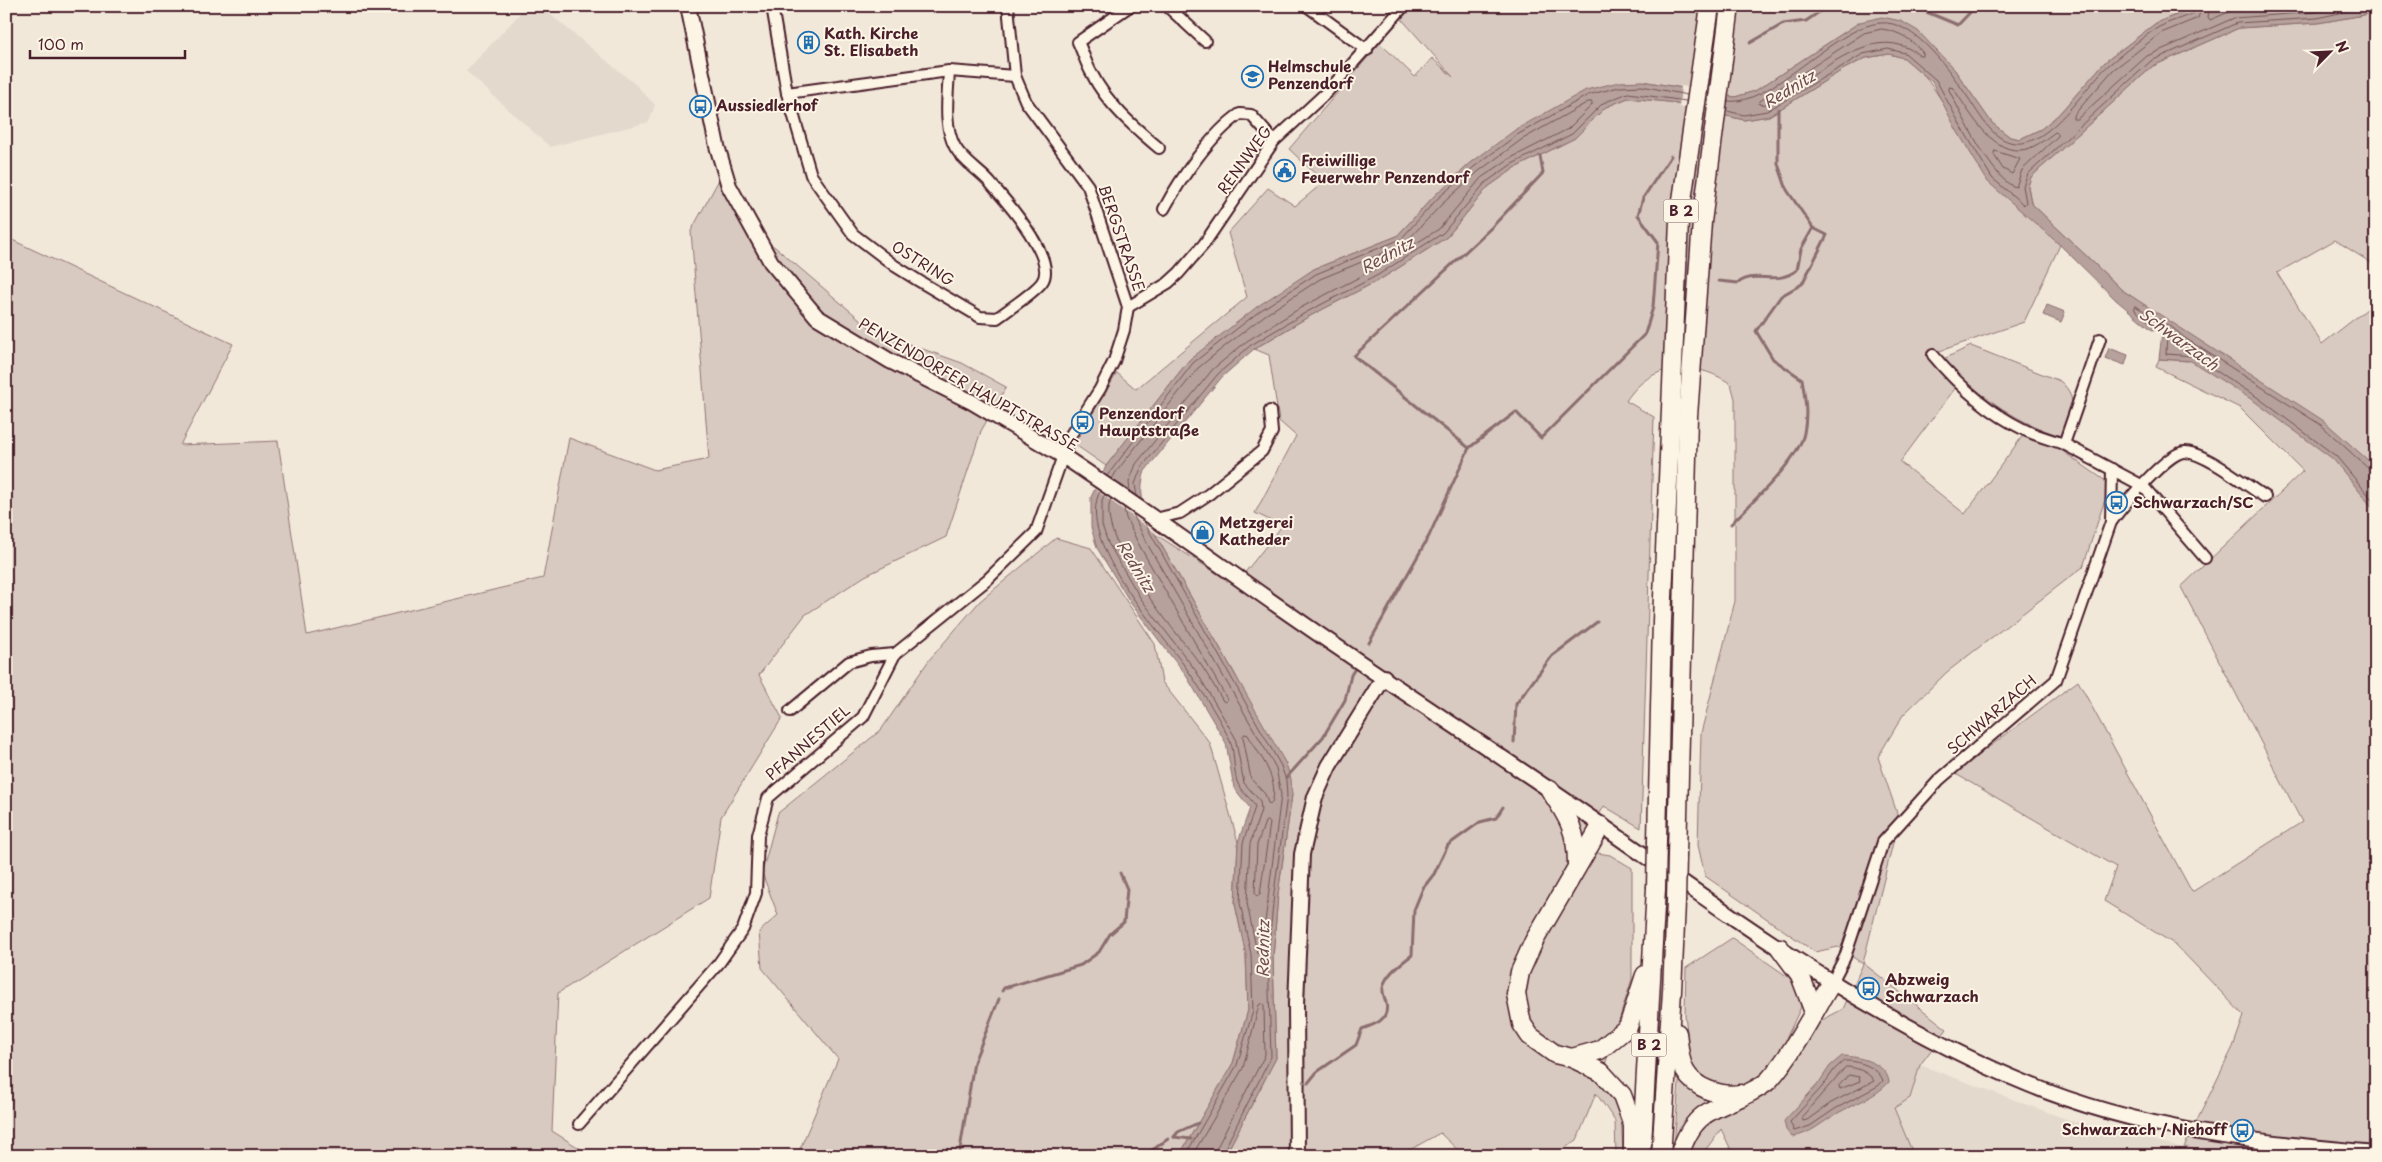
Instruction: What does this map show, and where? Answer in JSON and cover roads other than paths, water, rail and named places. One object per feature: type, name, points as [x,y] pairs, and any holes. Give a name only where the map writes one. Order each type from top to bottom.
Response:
[{"type":"highway","name":"B 2","points":[[1641,1156],[1655,933],[1670,417],[1679,221],[1710,6]]},
{"type":"highway","name":"B 2","points":[[1661,1156],[1676,902],[1688,416],[1702,222],[1730,6]]},
{"type":"highway","points":[[1550,790],[1568,817],[1576,835],[1578,864]]},
{"type":"highway","points":[[1601,826],[1534,940],[1520,972],[1516,994],[1522,1024],[1530,1036],[1555,1054],[1572,1058],[1601,1072],[1622,1095],[1632,1125],[1633,1156]]},
{"type":"highway","points":[[1572,1058],[1600,1050],[1628,1027],[1642,991],[1655,933]]},
{"type":"highway","points":[[1780,948],[1800,975],[1814,1012]]},
{"type":"highway","points":[[1680,1156],[1685,1137],[1694,1122],[1710,1110],[1750,1093],[1768,1081],[1832,982]]},
{"type":"highway","points":[[1672,991],[1679,1052],[1686,1072],[1697,1085],[1718,1094],[1735,1095],[1750,1093]]},
{"type":"main road","name":"PENZENDORFER HAUPTSTRASSE","points":[[688,6],[718,146],[729,186],[771,262],[817,317],[890,361],[972,402],[1063,456],[1241,580],[1780,948],[1896,1022],[1957,1053],[2030,1085],[2085,1105],[2213,1136],[2299,1151],[2376,1153]]},
{"type":"main road","points":[[1297,1156],[1296,1004],[1302,854],[1315,797],[1330,766],[1384,677]]},
{"type":"street","name":"OSTRING","points":[[772,6],[788,93],[811,175],[853,234],[895,266],[919,281],[980,316],[997,318],[1042,283],[1046,272],[1044,260],[1020,220],[991,183],[970,166],[955,147],[948,122],[949,71]]},
{"type":"street","name":"BERGSTRASSE","points":[[1008,6],[1014,76],[1026,102],[1088,186],[1128,306],[1124,330],[1114,361],[1100,389],[1070,436],[1063,456]]},
{"type":"street","points":[[1130,6],[1078,42],[1092,75],[1109,99],[1128,122],[1159,148]]},
{"type":"street","points":[[1167,6],[1205,41]]},
{"type":"street","points":[[1307,6],[1367,50]]},
{"type":"street","name":"RENNWEG","points":[[1128,306],[1179,274],[1204,244],[1274,141],[1328,91],[1367,50],[1404,6]]},
{"type":"street","points":[[788,93],[949,71],[1014,76]]},
{"type":"street","points":[[1164,209],[1179,182],[1194,162],[1232,120],[1240,114],[1251,116],[1274,141]]},
{"type":"street","points":[[2064,444],[2100,339]]},
{"type":"street","points":[[1933,355],[1952,379],[1992,411],[2024,430],[2064,444],[2143,486],[2205,558]]},
{"type":"street","points":[[1150,515],[1180,513],[1209,494],[1262,451],[1272,432],[1270,411]]},
{"type":"street","name":"SCHWARZACH","points":[[1832,982],[1845,957],[1883,842],[1939,780],[2056,680],[2111,522],[2125,502],[2171,456],[2183,451],[2200,455],[2265,497]]},
{"type":"street","name":"PFANNESTIEL","points":[[579,1124],[719,963],[743,928],[756,893],[758,834],[768,798],[863,718],[895,654],[987,580],[1036,532],[1063,456]]},
{"type":"street","points":[[2111,522],[2112,469]]},
{"type":"street","points":[[790,711],[849,662],[871,656],[895,654]]},
{"type":"water","points":[[2376,6],[2376,10],[2364,15],[2318,23],[2239,28],[2153,66],[2031,177],[2028,186],[2031,203],[2122,290],[2324,421],[2369,461],[2376,470],[2376,512],[2333,459],[2254,401],[2191,361],[2159,359],[2162,333],[2157,329],[2152,330],[2116,300],[2060,245],[1988,182],[1956,129],[1932,82],[1904,58],[1889,54],[1866,58],[1844,69],[1769,116],[1744,120],[1668,102],[1628,98],[1606,107],[1575,138],[1515,168],[1488,187],[1447,237],[1381,279],[1308,317],[1254,349],[1222,377],[1145,471],[1142,488],[1143,503],[1155,534],[1286,764],[1291,779],[1292,795],[1278,894],[1273,958],[1276,1058],[1225,1156],[1179,1156],[1233,1063],[1248,1010],[1246,955],[1235,904],[1238,842],[1250,808],[1234,788],[1226,743],[1187,677],[1132,605],[1097,548],[1091,527],[1091,497],[1106,466],[1189,360],[1258,306],[1314,269],[1397,236],[1434,196],[1472,162],[1515,130],[1586,90],[1619,82],[1642,81],[1735,97],[1755,91],[1860,22],[1882,17],[1901,21],[1918,31],[1954,69],[1992,123],[2010,137],[2020,139],[2041,129],[2058,115],[2105,62],[2156,23],[2196,7]]},
{"type":"water","points":[[2047,305],[2065,312],[2061,322],[2043,315]]},
{"type":"water","points":[[2109,348],[2128,355],[2125,365],[2105,358]]},
{"type":"water","points":[[1842,1056],[1856,1057],[1877,1065],[1887,1075],[1889,1082],[1871,1096],[1811,1130],[1792,1137],[1786,1130],[1784,1121],[1818,1084],[1830,1066]]},
{"type":"waterway","points":[[1750,43],[1783,24],[1806,21],[1828,6]]},
{"type":"waterway","points":[[1912,6],[1958,25],[1976,6]]},
{"type":"waterway","name":"Rednitz","points":[[1731,524],[1784,468],[1800,444],[1804,433],[1806,412],[1802,379],[1773,359],[1756,331],[1781,296],[1802,284],[1827,235],[1813,228],[1787,190],[1778,164],[1778,109]]},
{"type":"waterway","points":[[1469,448],[1354,356],[1492,227],[1543,173],[1540,156]]},
{"type":"waterway","points":[[1369,643],[1429,536],[1469,448],[1516,412],[1541,438],[1645,334],[1653,307],[1658,242],[1638,215],[1643,198],[1671,156]]},
{"type":"waterway","points":[[1719,281],[1738,283],[1752,277],[1774,278],[1789,275],[1797,270],[1801,249],[1813,228]]},
{"type":"waterway","points":[[1514,742],[1516,704],[1552,656],[1597,622]]},
{"type":"waterway","points":[[1287,777],[1323,737],[1345,700],[1351,675],[1357,665]]},
{"type":"waterway","points":[[1308,1083],[1317,1072],[1356,1045],[1362,1029],[1380,1021],[1386,1014],[1387,1009],[1383,992],[1384,983],[1394,969],[1412,955],[1414,910],[1423,888],[1434,874],[1448,845],[1480,822],[1496,818],[1503,807]]},
{"type":"waterway","points":[[1002,991],[1004,988],[1081,965],[1099,952],[1110,934],[1124,922],[1127,889],[1120,873]]},
{"type":"waterway","points":[[959,1156],[974,1062],[999,999]]},
{"type":"waterway","points":[[1174,1137],[1178,1132],[1198,1123]]},
{"type":"waterway","points":[[1174,1137],[1191,1139]]},
{"type":"waterway","points":[[1144,1156],[1168,1139]]},
{"type":"place","name":"Kath. Kirche St. Elisabeth","points":[[808,43]]},
{"type":"place","name":"Helmschule Penzendorf","points":[[1252,76]]},
{"type":"place","name":"Aussiedlerhof","points":[[700,106]]},
{"type":"place","name":"Freiwillige Feuerwehr Penzendorf","points":[[1285,170]]},
{"type":"place","name":"Penzendorf Hauptstraße","points":[[1083,423]]},
{"type":"place","name":"Schwarzach/SC","points":[[2117,503]]},
{"type":"place","name":"Metzgerei Katheder","points":[[1203,532]]},
{"type":"place","name":"Abzweig Schwarzach","points":[[1869,989]]},
{"type":"place","name":"Schwarzach / Niehoff","points":[[2243,1130]]},
{"type":"water label","name":"Schwarzach","points":[[2179,339]]}]
